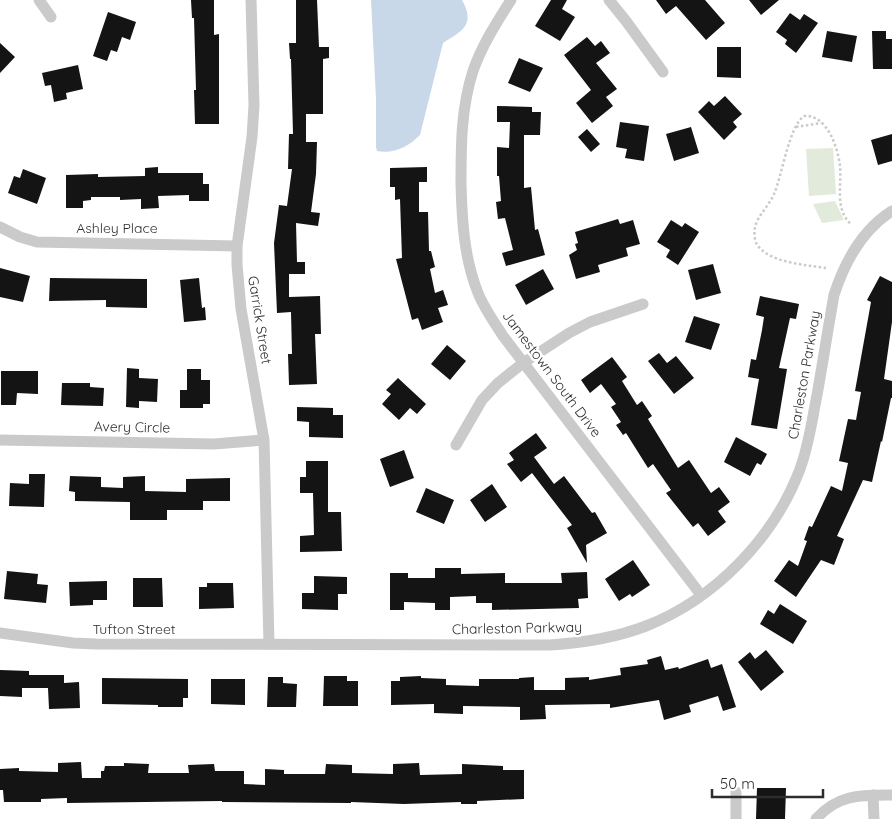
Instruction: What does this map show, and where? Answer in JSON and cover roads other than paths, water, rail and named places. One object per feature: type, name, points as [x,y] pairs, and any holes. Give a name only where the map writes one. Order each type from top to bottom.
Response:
[{"type":"street","points":[[39,0],[51,18]]},
{"type":"street","name":"Garrick Street","points":[[251,0],[254,106],[238,246],[238,280],[240,302],[264,440],[269,644]]},
{"type":"street","name":"Jamestown South Drive","points":[[512,0],[484,46],[474,68],[464,107],[462,127],[462,210],[467,257],[478,292],[494,322],[523,363],[701,595]]},
{"type":"street","points":[[609,0],[626,20],[663,72]]},
{"type":"street","name":"Charleston Parkway","points":[[269,644],[550,645],[577,643],[612,637],[646,626],[670,615],[701,595],[731,571],[750,550],[774,521],[792,489],[808,442],[834,295],[845,264],[865,234],[892,211]]},
{"type":"street","name":"Ashley Place","points":[[0,227],[37,242],[238,246]]},
{"type":"street","points":[[456,445],[482,400],[498,383],[523,363],[590,322],[643,304]]},
{"type":"street","name":"Avery Circle","points":[[0,440],[214,444],[264,440]]},
{"type":"street","name":"Tufton Street","points":[[0,633],[73,643],[96,644],[269,644]]},
{"type":"street","points":[[736,792],[736,819]]},
{"type":"street","points":[[874,795],[874,819]]},
{"type":"street","points":[[816,819],[837,802],[853,796],[892,795]]},
{"type":"water","points":[[371,0],[462,0],[468,16],[465,26],[461,31],[443,43],[420,135],[406,146],[383,152],[377,151],[376,147],[376,99]]}]
